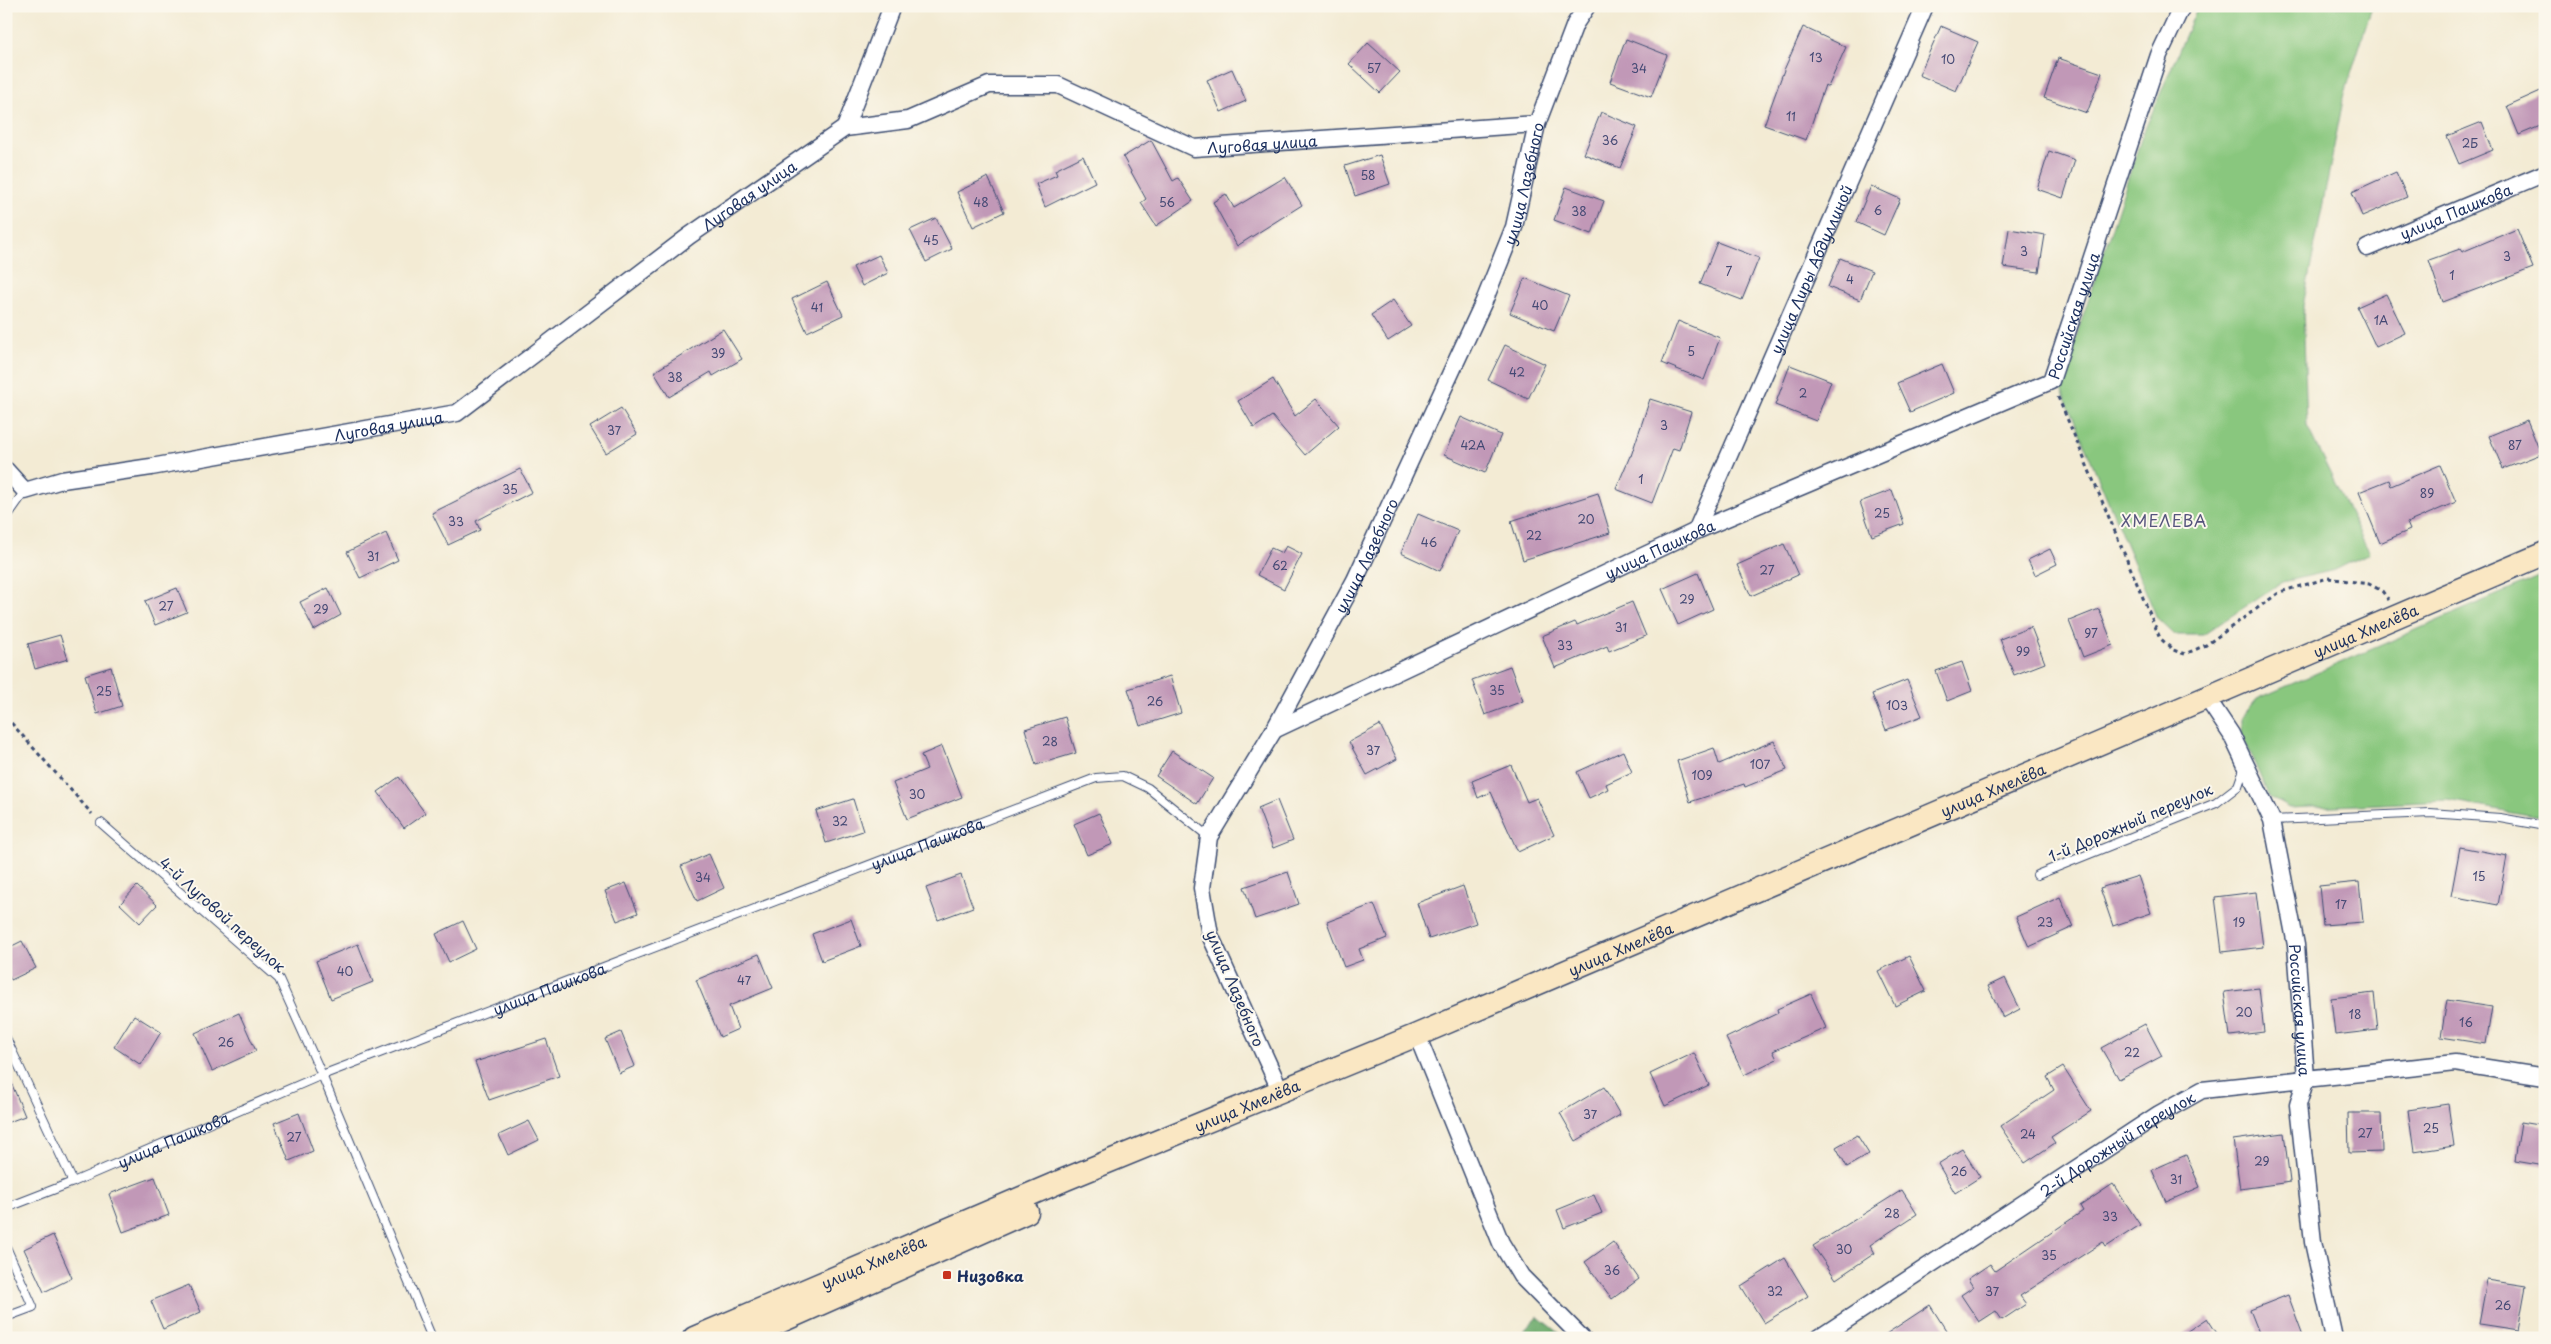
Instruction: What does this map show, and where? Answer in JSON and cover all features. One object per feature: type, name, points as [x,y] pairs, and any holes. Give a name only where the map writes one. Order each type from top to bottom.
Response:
[{"type":"main road","name":"улица Хмелёва","points":[[694,1338],[1066,1178],[1417,1035],[2545,553]]},
{"type":"main road","points":[[743,1338],[1171,1147],[1281,1092]]},
{"type":"street","points":[[845,128],[892,6]]},
{"type":"street","name":"улица Лазебного","points":[[1281,1092],[1210,935],[1202,888],[1209,838],[1274,730],[1355,580],[1485,299],[1514,227],[1537,124],[1575,24],[1587,6]]},
{"type":"street","name":"улица Лиры Абдуллиной","points":[[1696,531],[1925,6]]},
{"type":"street","name":"Российская улица","points":[[2051,381],[2159,55],[2182,6]]},
{"type":"street","name":"Луговая улица","points":[[25,491],[62,480],[150,468],[456,413],[689,236],[845,128],[908,120],[989,84],[1058,85],[1194,148],[1537,124]]},
{"type":"street","name":"улица Пашкова","points":[[2367,248],[2545,173]]},
{"type":"street","name":"улица Пашкова","points":[[1274,730],[1696,531],[2051,381]]},
{"type":"street","points":[[6,470],[25,491]]},
{"type":"street","name":"Российская улица","points":[[2207,698],[2231,734],[2272,820],[2296,945],[2306,1078],[2298,1105],[2313,1242],[2334,1338]]},
{"type":"street","points":[[1417,1035],[1501,1243],[1521,1276],[1582,1338]]},
{"type":"street","name":"2-й Дорожный переулок","points":[[1819,1338],[2158,1114],[2202,1090],[2455,1063],[2545,1077]]},
{"type":"lane","points":[[6,518],[25,491]]},
{"type":"lane","name":"1-й Дорожный переулок","points":[[2037,875],[2216,803],[2238,786],[2246,764]]},
{"type":"lane","name":"улица Пашкова","points":[[6,1208],[73,1182],[322,1074],[1096,778],[1123,776],[1148,788],[1209,838]]},
{"type":"lane","points":[[2272,820],[2430,813],[2500,818],[2545,826]]},
{"type":"lane","name":"4-й Луговой переулок","points":[[101,823],[278,979],[322,1074],[432,1338]]},
{"type":"lane","points":[[6,1039],[73,1182]]},
{"type":"lane","points":[[6,1247],[33,1307],[6,1317]]},
{"type":"path","name":"Российская улица","points":[[2051,381],[2160,638],[2173,650],[2185,654],[2206,645],[2280,592],[2328,578],[2369,584],[2382,591],[2400,616]]},
{"type":"path","points":[[6,717],[101,823]]},
{"type":"green space","points":[[2198,6],[2372,6],[2343,100],[2303,306],[2307,426],[2369,553],[2335,570],[2282,582],[2203,635],[2175,635],[2157,618],[2060,386],[2142,136]]},
{"type":"green space","points":[[2545,574],[2545,818],[2448,801],[2289,808],[2269,797],[2242,734],[2242,717],[2257,699]]},
{"type":"green space","points":[[1538,1316],[1563,1336],[1565,1338],[1517,1338]]},
{"type":"building","points":[[1941,26],[1978,42],[1956,91],[1919,75]]},
{"type":"building","points":[[1803,27],[1846,47],[1828,87],[1825,85],[1806,140],[1764,125],[1784,70]]},
{"type":"building","points":[[1626,39],[1667,55],[1651,97],[1610,82]]},
{"type":"building","points":[[1368,43],[1400,72],[1380,93],[1349,64]]},
{"type":"building","points":[[2058,58],[2102,73],[2087,113],[2044,98]]},
{"type":"building","points":[[1232,69],[1246,101],[1221,112],[1207,80]]},
{"type":"building","points":[[2545,89],[2545,124],[2519,135],[2507,106]]},
{"type":"building","points":[[1601,112],[1637,127],[1620,168],[1584,154]]},
{"type":"building","points":[[2482,122],[2493,150],[2459,164],[2447,136]]},
{"type":"building","points":[[1151,140],[1173,181],[1178,178],[1193,201],[1156,226],[1141,203],[1146,199],[1123,157]]},
{"type":"building","points":[[2049,151],[2075,160],[2063,198],[2037,189]]},
{"type":"building","points":[[1380,155],[1390,184],[1355,196],[1345,166]]},
{"type":"building","points":[[1083,156],[1095,182],[1045,207],[1036,184],[1057,175],[1055,170]]},
{"type":"building","points":[[2396,172],[2407,197],[2362,216],[2352,192]]},
{"type":"building","points":[[988,177],[1004,212],[973,227],[957,192]]},
{"type":"building","points":[[1285,177],[1302,205],[1237,246],[1213,202],[1226,194],[1234,208]]},
{"type":"building","points":[[1871,186],[1900,199],[1884,235],[1856,222]]},
{"type":"building","points":[[1566,187],[1604,201],[1592,234],[1554,220]]},
{"type":"building","points":[[936,218],[952,249],[926,262],[910,230]]},
{"type":"building","points":[[2009,229],[2045,235],[2039,272],[2003,267]]},
{"type":"building","points":[[2517,229],[2533,268],[2443,302],[2429,260],[2460,249],[2462,252]]},
{"type":"building","points":[[1717,242],[1759,258],[1742,300],[1700,284]]},
{"type":"building","points":[[879,255],[888,273],[862,286],[853,267]]},
{"type":"building","points":[[1840,258],[1872,271],[1860,300],[1828,287]]},
{"type":"building","points":[[1525,278],[1569,296],[1554,331],[1510,313]]},
{"type":"building","points":[[827,282],[843,315],[807,332],[792,299]]},
{"type":"building","points":[[2386,294],[2405,333],[2376,347],[2357,307]]},
{"type":"building","points":[[1393,300],[1411,326],[1388,341],[1371,315]]},
{"type":"building","points":[[1678,321],[1720,338],[1704,380],[1662,363]]},
{"type":"building","points":[[723,329],[742,359],[713,376],[711,372],[669,397],[654,372]]},
{"type":"building","points":[[1505,345],[1545,364],[1528,399],[1488,380]]},
{"type":"building","points":[[1942,364],[1954,393],[1910,412],[1897,383]]},
{"type":"building","points":[[1790,365],[1831,381],[1816,421],[1775,405]]},
{"type":"building","points":[[1273,379],[1295,416],[1316,399],[1339,426],[1305,455],[1272,416],[1254,428],[1238,401]]},
{"type":"building","points":[[1650,399],[1691,412],[1679,450],[1673,448],[1652,503],[1616,489],[1631,456]]},
{"type":"building","points":[[621,408],[637,434],[606,453],[590,427]]},
{"type":"building","points":[[1461,417],[1501,435],[1485,473],[1444,455]]},
{"type":"building","points":[[2527,420],[2541,454],[2503,469],[2489,436]]},
{"type":"building","points":[[2440,465],[2456,502],[2407,523],[2410,530],[2380,543],[2359,492],[2389,480],[2391,486]]},
{"type":"building","points":[[520,469],[532,492],[476,521],[480,530],[448,545],[432,513]]},
{"type":"building","points":[[1892,490],[1904,524],[1872,536],[1860,502]]},
{"type":"building","points":[[1598,493],[1610,533],[1523,560],[1511,521]]},
{"type":"building","points":[[1418,514],[1458,531],[1440,571],[1401,553]]},
{"type":"building","points":[[386,533],[398,560],[360,578],[347,552]]},
{"type":"building","points":[[1784,544],[1798,575],[1751,596],[1737,565]]},
{"type":"building","points":[[1286,546],[1302,554],[1284,589],[1257,575],[1271,548],[1282,553]]},
{"type":"building","points":[[2050,549],[2057,564],[2035,575],[2028,560]]},
{"type":"building","points":[[1698,573],[1713,609],[1678,625],[1662,589]]},
{"type":"building","points":[[177,588],[187,612],[155,625],[145,601]]},
{"type":"building","points":[[328,588],[341,615],[314,630],[300,602]]},
{"type":"building","points":[[1632,602],[1646,636],[1609,651],[1607,646],[1555,668],[1542,636],[1575,622],[1577,625]]},
{"type":"building","points":[[2099,609],[2113,645],[2083,657],[2069,621]]},
{"type":"building","points":[[2031,627],[2045,663],[2014,675],[2000,639]]},
{"type":"building","points":[[60,635],[68,659],[35,669],[28,644]]},
{"type":"building","points":[[1962,662],[1972,691],[1947,701],[1936,671]]},
{"type":"building","points":[[1510,666],[1523,701],[1485,715],[1472,680]]},
{"type":"building","points":[[111,667],[122,706],[97,714],[85,675]]},
{"type":"building","points":[[1170,676],[1181,713],[1140,726],[1128,689]]},
{"type":"building","points":[[1907,680],[1922,716],[1886,730],[1872,694]]},
{"type":"building","points":[[1065,717],[1076,753],[1036,765],[1025,729]]},
{"type":"building","points":[[1380,725],[1397,759],[1367,775],[1349,742]]},
{"type":"building","points":[[1774,741],[1787,770],[1745,787],[1744,784],[1690,802],[1677,761],[1714,748],[1719,764]]},
{"type":"building","points":[[942,746],[962,797],[907,819],[893,783],[927,769],[921,755]]},
{"type":"building","points":[[1172,751],[1213,778],[1197,804],[1156,776]]},
{"type":"building","points":[[1623,751],[1632,772],[1606,784],[1608,789],[1589,798],[1577,772]]},
{"type":"building","points":[[1511,765],[1527,802],[1537,798],[1554,835],[1518,852],[1491,792],[1478,798],[1472,781]]},
{"type":"building","points":[[399,777],[425,813],[404,828],[378,792]]},
{"type":"building","points":[[853,799],[863,831],[826,843],[816,811]]},
{"type":"building","points":[[1277,800],[1293,840],[1273,848],[1258,808]]},
{"type":"building","points":[[1099,813],[1113,844],[1087,855],[1074,824]]},
{"type":"building","points":[[2460,847],[2507,856],[2498,905],[2451,896]]},
{"type":"building","points":[[709,854],[724,888],[697,901],[681,866]]},
{"type":"building","points":[[1288,872],[1299,904],[1255,919],[1244,887]]},
{"type":"building","points":[[961,875],[973,907],[938,920],[926,888]]},
{"type":"building","points":[[2138,876],[2151,913],[2113,926],[2100,888]]},
{"type":"building","points":[[2359,882],[2363,922],[2323,925],[2319,886]]},
{"type":"building","points":[[626,883],[638,913],[617,921],[605,891]]},
{"type":"building","points":[[137,886],[157,905],[140,923],[120,904]]},
{"type":"building","points":[[1463,886],[1476,923],[1429,939],[1417,903]]},
{"type":"building","points":[[2256,892],[2263,947],[2222,952],[2215,897]]},
{"type":"building","points":[[2060,897],[2073,927],[2029,947],[2016,917]]},
{"type":"building","points":[[1374,904],[1387,938],[1359,949],[1363,960],[1344,967],[1327,922]]},
{"type":"building","points":[[851,919],[861,946],[822,961],[812,934]]},
{"type":"building","points":[[463,921],[476,949],[449,962],[436,934]]},
{"type":"building","points":[[22,941],[36,968],[11,980],[6,971],[6,949]]},
{"type":"building","points":[[358,944],[373,982],[331,999],[316,961]]},
{"type":"building","points":[[759,954],[773,988],[729,1006],[738,1029],[720,1037],[696,980]]},
{"type":"building","points":[[1909,956],[1926,991],[1895,1006],[1878,971]]},
{"type":"building","points":[[2005,978],[2020,1009],[2003,1018],[1988,986]]},
{"type":"building","points":[[2259,988],[2264,1032],[2230,1036],[2224,992]]},
{"type":"building","points":[[2374,993],[2378,1030],[2335,1035],[2331,998]]},
{"type":"building","points":[[1811,994],[1826,1028],[1773,1051],[1777,1059],[1744,1075],[1726,1038],[1778,1013],[1777,1009]]},
{"type":"building","points":[[2447,1000],[2492,1007],[2486,1044],[2441,1037]]},
{"type":"building","points":[[239,1013],[256,1051],[212,1071],[195,1033]]},
{"type":"building","points":[[134,1015],[161,1032],[141,1065],[114,1047]]},
{"type":"building","points":[[2145,1024],[2162,1056],[2119,1079],[2101,1048]]},
{"type":"building","points":[[621,1032],[635,1066],[619,1073],[605,1039]]},
{"type":"building","points":[[546,1039],[559,1076],[489,1100],[475,1062]]},
{"type":"building","points":[[1694,1053],[1709,1085],[1665,1106],[1650,1074]]},
{"type":"building","points":[[2063,1067],[2091,1111],[2051,1137],[2055,1143],[2025,1163],[2000,1126],[2054,1090],[2047,1077]]},
{"type":"building","points":[[6,1070],[25,1116],[6,1123]]},
{"type":"building","points":[[1604,1087],[1620,1115],[1576,1141],[1560,1113]]},
{"type":"building","points":[[2448,1104],[2454,1146],[2414,1152],[2408,1110]]},
{"type":"building","points":[[299,1113],[313,1151],[289,1161],[274,1123]]},
{"type":"building","points":[[2348,1113],[2381,1113],[2382,1152],[2349,1153]]},
{"type":"building","points":[[529,1121],[539,1140],[508,1155],[499,1135]]},
{"type":"building","points":[[2521,1122],[2545,1126],[2545,1166],[2515,1161]]},
{"type":"building","points":[[2284,1133],[2290,1182],[2240,1189],[2233,1140]]},
{"type":"building","points":[[1857,1135],[1869,1154],[1847,1167],[1836,1147]]},
{"type":"building","points":[[1962,1149],[1980,1177],[1955,1193],[1938,1164]]},
{"type":"building","points":[[2186,1155],[2200,1187],[2166,1202],[2152,1170]]},
{"type":"building","points":[[155,1177],[169,1215],[123,1232],[109,1194]]},
{"type":"building","points":[[2113,1184],[2140,1225],[2106,1247],[2103,1242],[2020,1296],[2026,1304],[2002,1320],[1996,1311],[1979,1322],[1961,1295],[1973,1287],[1968,1279],[1990,1264],[1995,1271],[2083,1211],[2080,1206]]},
{"type":"building","points":[[1902,1190],[1917,1214],[1870,1245],[1875,1253],[1836,1279],[1813,1246]]},
{"type":"building","points":[[1594,1195],[1602,1213],[1564,1228],[1557,1210]]},
{"type":"building","points":[[53,1235],[72,1278],[44,1292],[24,1249]]},
{"type":"building","points":[[1613,1242],[1639,1279],[1612,1299],[1585,1262]]},
{"type":"building","points":[[1785,1258],[1808,1296],[1764,1323],[1741,1286]]},
{"type":"building","points":[[2487,1280],[2526,1286],[2518,1330],[2479,1324]]},
{"type":"building","points":[[189,1285],[201,1312],[163,1329],[151,1301]]},
{"type":"building","points":[[2288,1295],[2304,1338],[2261,1338],[2250,1310]]},
{"type":"building","points":[[1930,1305],[1951,1338],[1880,1338]]},
{"type":"building","points":[[2207,1318],[2220,1338],[2177,1338]]},
{"type":"place","name":"Низовка","points":[[947,1275]]},
{"type":"district","name":"ХМЕЛЕВА","points":[[2164,520]]}]
